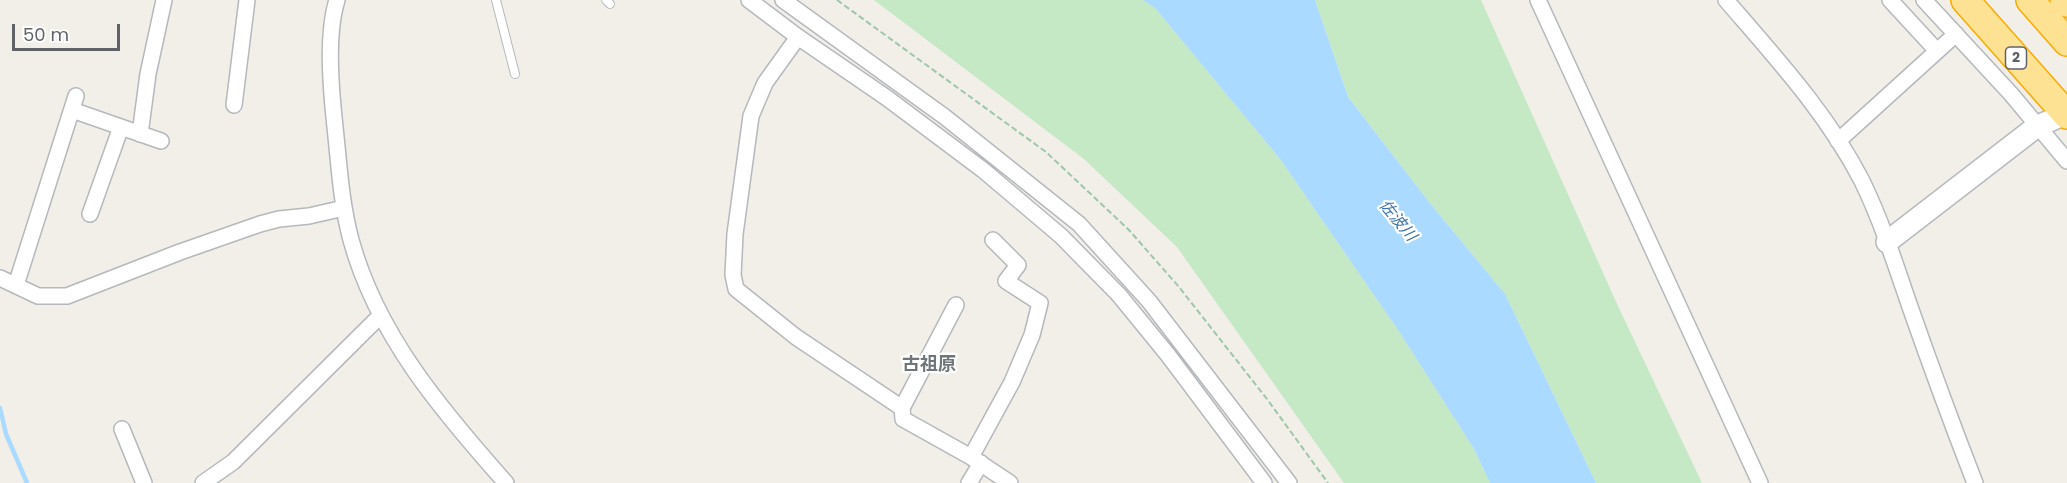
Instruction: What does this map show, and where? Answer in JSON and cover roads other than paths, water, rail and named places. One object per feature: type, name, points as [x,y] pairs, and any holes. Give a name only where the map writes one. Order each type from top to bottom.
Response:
[{"type":"highway","name":"2","points":[[1965,0],[2067,114]]},
{"type":"highway","points":[[2030,0],[2067,42]]},
{"type":"street","points":[[140,134],[148,74],[164,0]]},
{"type":"street","points":[[234,105],[247,0]]},
{"type":"street","points":[[337,0],[332,28],[332,97],[344,208],[350,239],[362,274],[381,315],[419,379],[506,483]]},
{"type":"street","points":[[749,0],[887,98],[974,164],[1061,236],[1119,295],[1168,355],[1264,483]]},
{"type":"street","points":[[783,0],[945,117],[1078,224],[1149,301],[1289,483]]},
{"type":"street","points":[[1538,0],[1760,483]]},
{"type":"street","points":[[1726,0],[1805,92],[1862,182],[1887,242],[1975,483]]},
{"type":"street","points":[[1890,0],[1937,51]]},
{"type":"street","points":[[1924,0],[2011,94],[2036,127],[2067,161]]},
{"type":"street","points":[[1838,141],[1956,34]]},
{"type":"street","points":[[798,37],[765,83],[751,116],[735,234],[733,274],[736,289],[796,337],[902,408]]},
{"type":"street","points":[[16,285],[74,103],[122,128],[161,141]]},
{"type":"street","points":[[1887,242],[2036,127],[2067,114]]},
{"type":"street","points":[[111,205],[93,207],[122,128]]},
{"type":"street","points":[[0,278],[38,296],[67,296],[260,224],[344,208]]},
{"type":"street","points":[[969,483],[976,460],[1032,335],[1040,303],[1006,281],[1018,265],[993,240]]},
{"type":"street","points":[[956,305],[902,408],[903,419],[976,460],[1010,483]]},
{"type":"street","points":[[202,483],[233,462],[381,315]]},
{"type":"street","points":[[122,429],[144,483]]},
{"type":"lane","points":[[496,0],[515,74]]},
{"type":"water","name":"佐波川","points":[[1143,0],[1315,0],[1348,97],[1429,202],[1505,294],[1596,483],[1490,483],[1474,449],[1398,330],[1280,159],[1155,8]]},
{"type":"waterway","points":[[0,408],[6,434],[27,483]]},
{"type":"district","name":"古祖原","points":[[929,365]]}]
